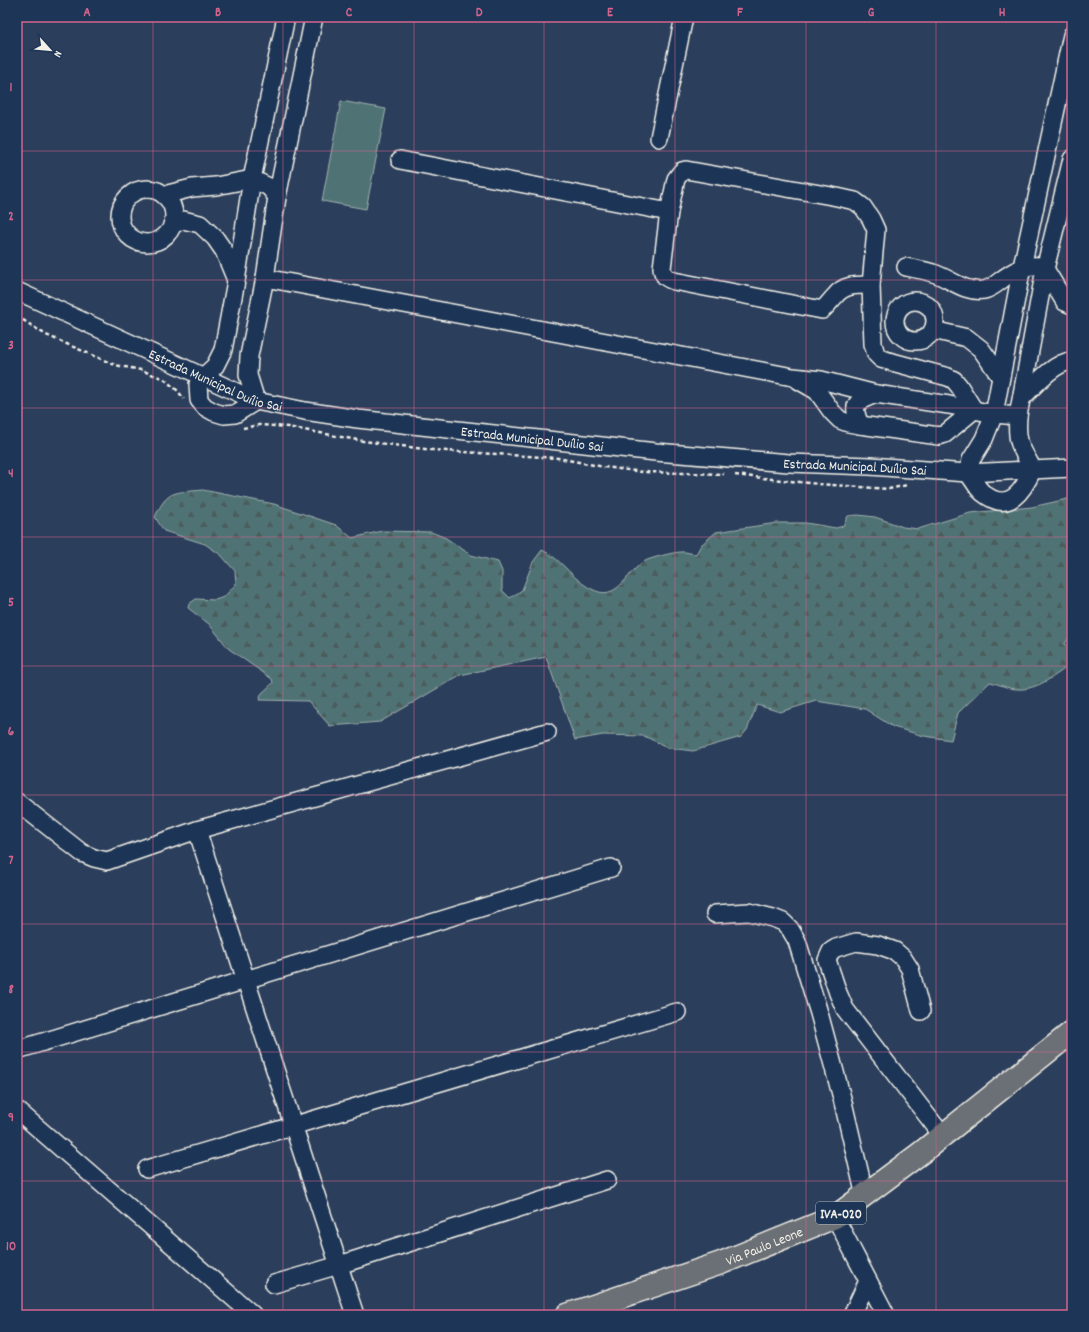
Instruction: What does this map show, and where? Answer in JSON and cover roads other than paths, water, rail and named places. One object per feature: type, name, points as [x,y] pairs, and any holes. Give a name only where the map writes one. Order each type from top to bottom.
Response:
[{"type":"main road","name":"Via Paulo Leone","points":[[567,1315],[721,1263],[835,1217],[922,1152],[1072,1032]]},
{"type":"street","points":[[286,17],[252,180],[236,281],[222,350],[215,366],[198,384],[199,400],[205,407],[224,415],[235,414],[256,401],[248,375],[249,356],[265,278],[277,197],[314,17]]},
{"type":"street","points":[[659,138],[684,17]]},
{"type":"street","points":[[1072,35],[1022,267],[1000,376],[994,414],[984,439],[971,460],[968,473],[982,492],[990,498],[999,501],[1010,500],[1018,495],[1026,486],[1033,469],[1021,448],[1017,434],[1018,416],[1045,269],[1072,159]]},
{"type":"street","points":[[400,160],[669,212]]},
{"type":"street","points":[[871,285],[854,285],[844,288],[836,294],[822,310],[667,279],[663,274],[662,268],[669,212],[676,179],[682,171],[686,170],[855,201],[863,208],[871,219],[876,230],[871,285],[873,344],[876,354],[881,359],[948,377],[954,380],[974,410]]},
{"type":"street","points":[[164,195],[192,188],[252,180],[268,187],[277,197]]},
{"type":"street","points":[[151,189],[164,195],[171,204],[174,214],[172,225],[166,234],[158,241],[147,243],[136,241],[128,235],[122,226],[120,215],[123,204],[129,196],[139,190],[151,189]]},
{"type":"street","points":[[172,225],[183,220],[200,224],[216,238],[224,251],[236,281]]},
{"type":"street","points":[[906,267],[934,273],[966,289],[986,290],[1010,273],[1022,267],[1033,265],[1041,266],[1045,269],[1065,302],[1072,305]]},
{"type":"street","points":[[265,278],[793,377],[821,380],[876,394],[949,405],[994,414],[1018,416]]},
{"type":"street","name":"Estrada Municipal Duílio Sai","points":[[17,290],[256,401],[358,419],[656,452],[789,463],[870,466],[968,473],[1072,468]]},
{"type":"street","points":[[227,328],[254,333]]},
{"type":"street","points":[[932,330],[967,338],[981,350],[1000,376]]},
{"type":"street","points":[[1022,398],[1052,370],[1072,361]]},
{"type":"street","points":[[793,377],[817,391],[832,412],[840,420],[848,423],[939,436],[945,434],[974,410]]},
{"type":"street","points":[[860,425],[855,410],[856,406],[863,399],[876,394]]},
{"type":"street","points":[[939,404],[955,426]]},
{"type":"street","points":[[17,802],[82,853],[107,861],[197,830],[547,732]]},
{"type":"street","points":[[197,830],[356,1315]]},
{"type":"street","points":[[17,1050],[610,868]]},
{"type":"street","points":[[715,914],[749,912],[773,918],[783,922],[790,929],[797,941],[819,1013],[844,1106],[865,1196]]},
{"type":"street","points":[[921,1011],[910,969],[903,958],[895,951],[878,945],[856,942],[831,951],[827,960],[845,1009],[942,1135]]},
{"type":"street","points":[[146,1169],[677,1012]]},
{"type":"street","points":[[17,1110],[252,1315]]},
{"type":"street","points":[[274,1284],[339,1265],[607,1180]]},
{"type":"street","points":[[835,1217],[886,1315]]},
{"type":"street","points":[[852,1315],[868,1281]]}]
